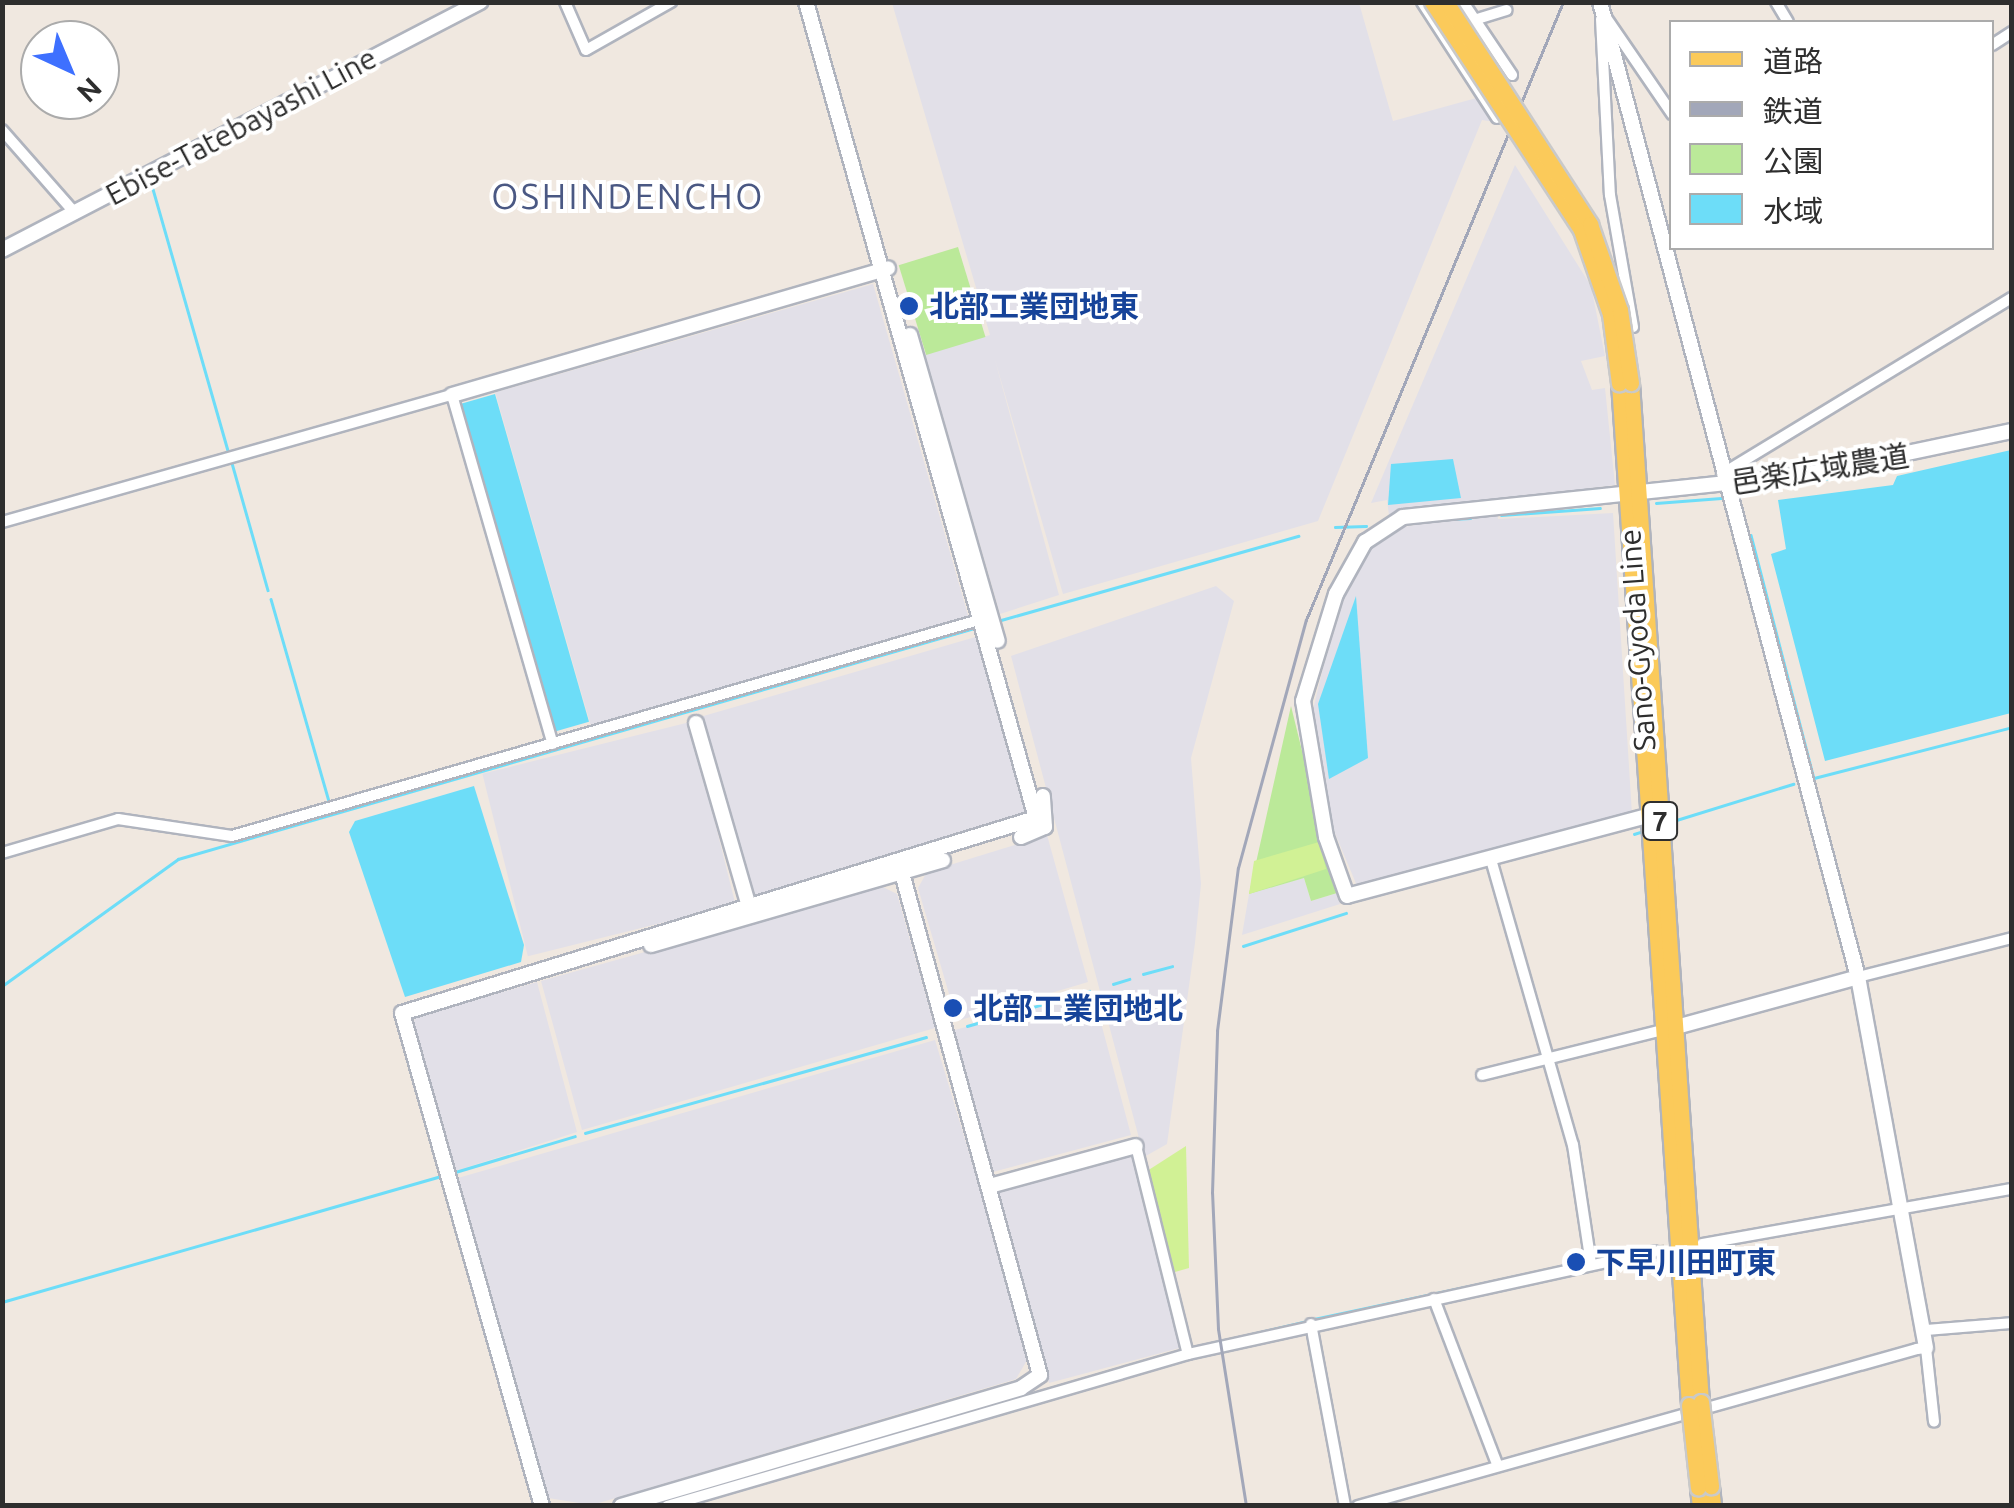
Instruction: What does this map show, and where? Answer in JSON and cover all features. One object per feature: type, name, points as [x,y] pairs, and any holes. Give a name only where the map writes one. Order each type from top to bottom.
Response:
[{"type":"main road","name":"Sano-Gyoda Line","points":[[1432,2],[1581,230],[1606,298],[1625,383]]},
{"type":"main road","name":"Sano-Gyoda Line","points":[[1446,2],[1590,224],[1620,310],[1666,1029],[1694,1242],[1695,1403]]},
{"type":"main road","name":"Sano-Gyoda Line","points":[[1633,493],[1648,816],[1695,1403],[1705,1487],[1714,1506]]},
{"type":"main road","name":"Sano-Gyoda Line","points":[[1700,1506],[1705,1487]]},
{"type":"street","name":"Ebise-Tatebayashi Line","points":[[2,250],[480,2]]},
{"type":"street","points":[[565,2],[586,50],[672,2]]},
{"type":"street","points":[[542,1506],[408,1037],[414,1011],[750,911],[1037,832],[1048,818],[806,2]]},
{"type":"street","points":[[814,2],[886,269]]},
{"type":"street","points":[[1422,2],[1497,118]]},
{"type":"street","points":[[1462,2],[1512,75]]},
{"type":"street","points":[[1601,8],[1669,110]]},
{"type":"street","points":[[1601,8],[1668,239]]},
{"type":"street","points":[[1601,8],[1610,195],[1634,327]]},
{"type":"street","points":[[1474,20],[1506,10]]},
{"type":"street","points":[[2,130],[75,213]]},
{"type":"street","points":[[1671,250],[1723,479],[1858,977],[1907,1210],[1934,1422]]},
{"type":"street","points":[[2,522],[886,269]]},
{"type":"street","points":[[1723,479],[2012,298]]},
{"type":"street","points":[[452,395],[553,744]]},
{"type":"street","name":"邑楽広域農道","points":[[1648,816],[1357,900],[1344,892],[1303,710],[1336,594],[1357,551],[1403,517],[1881,464],[2012,431]]},
{"type":"street","points":[[2,853],[118,819],[223,838],[987,618]]},
{"type":"street","points":[[696,724],[750,911]]},
{"type":"street","points":[[1492,863],[1573,1145],[1591,1264]]},
{"type":"street","points":[[901,868],[1040,1375],[1051,1391]]},
{"type":"street","points":[[1482,1075],[1548,1062],[2012,938]]},
{"type":"street","points":[[990,1186],[1136,1146],[1188,1354]]},
{"type":"street","points":[[1692,1181],[1694,1242],[1747,1237],[2012,1189]]},
{"type":"street","points":[[667,1506],[1188,1354],[1655,1251]]},
{"type":"street","points":[[1434,1299],[1498,1464]]},
{"type":"street","points":[[1924,1330],[2012,1323]]},
{"type":"street","points":[[1311,1324],[1345,1506]]},
{"type":"street","points":[[1358,1506],[1926,1348]]},
{"type":"street","points":[[621,1506],[1021,1388],[1040,1375]]},
{"type":"shaded area","points":[[892,3],[1359,3],[1393,121],[1480,97],[1495,122],[1482,120],[1318,521],[1063,594],[995,360],[1059,595],[1000,614],[925,354],[990,335]]},
{"type":"shaded area","points":[[1515,165],[1591,286],[1605,356],[1581,361],[1592,390],[1605,388],[1615,485],[1389,515],[1387,500],[1371,503]]},
{"type":"shaded area","points":[[873,284],[969,619],[591,727],[495,392]]},
{"type":"shaded area","points":[[1497,511],[1498,519],[1613,513],[1632,814],[1360,893],[1334,831],[1312,714],[1333,626],[1355,566],[1386,530]]},
{"type":"shaded area","points":[[1216,586],[1234,601],[1191,758],[1201,884],[1195,943],[1167,1144],[1144,1157],[1011,656]]},
{"type":"shaded area","points":[[979,636],[1032,805],[1025,819],[759,897],[750,892],[700,717]]},
{"type":"shaded area","points":[[690,722],[735,904],[528,956],[482,774]]},
{"type":"shaded area","points":[[1047,835],[1088,982],[957,1021],[918,888],[927,872]]},
{"type":"shaded area","points":[[1304,878],[1311,901],[1337,893],[1340,904],[1242,935],[1249,894]]},
{"type":"shaded area","points":[[881,886],[897,894],[935,1028],[582,1130],[541,981]]},
{"type":"shaded area","points":[[537,982],[577,1132],[455,1171],[411,1028],[416,1017]]},
{"type":"shaded area","points":[[1093,993],[1131,1135],[990,1173],[952,1031]]},
{"type":"shaded area","points":[[935,1040],[1030,1355],[1016,1379],[592,1505],[548,1498],[458,1178]]},
{"type":"shaded area","points":[[1131,1152],[1183,1347],[1049,1383],[997,1188]]},
{"type":"green space","points":[[958,247],[985,337],[926,355],[899,265]]},
{"type":"green space","points":[[1291,706],[1337,893],[1311,901],[1304,878],[1249,894]]},
{"type":"green space","points":[[1319,842],[1326,869],[1249,894],[1254,861]]},
{"type":"green space","points":[[1186,1146],[1189,1268],[1175,1272],[1147,1171]]},
{"type":"water","points":[[495,394],[589,722],[552,732],[458,404]]},
{"type":"water","points":[[2011,450],[2011,713],[1825,761],[1771,554],[1786,549],[1778,500],[1893,485],[1897,476]]},
{"type":"water","points":[[1453,459],[1461,498],[1388,505],[1391,464]]},
{"type":"water","points":[[1356,596],[1368,758],[1329,779],[1318,704]]},
{"type":"water","points":[[474,786],[524,945],[521,962],[405,997],[349,832],[355,821]]},
{"type":"waterway","points":[[151,182],[228,450]]},
{"type":"waterway","points":[[232,463],[268,590]]},
{"type":"waterway","points":[[1788,483],[1876,473]]},
{"type":"waterway","points":[[1739,493],[1770,485]]},
{"type":"waterway","points":[[1656,503],[1721,498]]},
{"type":"waterway","points":[[1501,515],[1600,508]]},
{"type":"waterway","points":[[1451,519],[1470,518]]},
{"type":"waterway","points":[[1335,527],[1366,526]]},
{"type":"waterway","points":[[1751,535],[1814,778],[2012,727]]},
{"type":"waterway","points":[[1001,620],[1298,536]]},
{"type":"waterway","points":[[271,599],[329,801]]},
{"type":"waterway","points":[[2,986],[178,859],[978,627]]},
{"type":"waterway","points":[[1670,822],[1793,784]]},
{"type":"waterway","points":[[1634,834],[1643,831]]},
{"type":"waterway","points":[[1243,946],[1346,913]]},
{"type":"waterway","points":[[1143,974],[1172,966]]},
{"type":"waterway","points":[[1113,984],[1129,979]]},
{"type":"waterway","points":[[967,1026],[1089,991]]},
{"type":"waterway","points":[[585,1133],[926,1037]]},
{"type":"waterway","points":[[452,1173],[575,1136]]},
{"type":"waterway","points":[[2,1302],[444,1175]]},
{"type":"waterway","points":[[1314,1319],[1572,1264]]},
{"type":"waterway","points":[[1227,1340],[1307,1321]]},
{"type":"waterway","points":[[650,1506],[1161,1357]]},
{"type":"tunnel","points":[[1655,1251],[1684,1246]]},
{"type":"railway","points":[[1246,1506],[1218,1329],[1212,1193],[1217,1031],[1238,868],[1306,620],[1563,2]]},
{"type":"place","name":"北部工業団地東","points":[[909,306]]},
{"type":"place","name":"北部工業団地北","points":[[953,1008]]},
{"type":"place","name":"下早川田町東","points":[[1576,1262]]},
{"type":"district","name":"OSHINDENCHO","points":[[628,196]]}]
